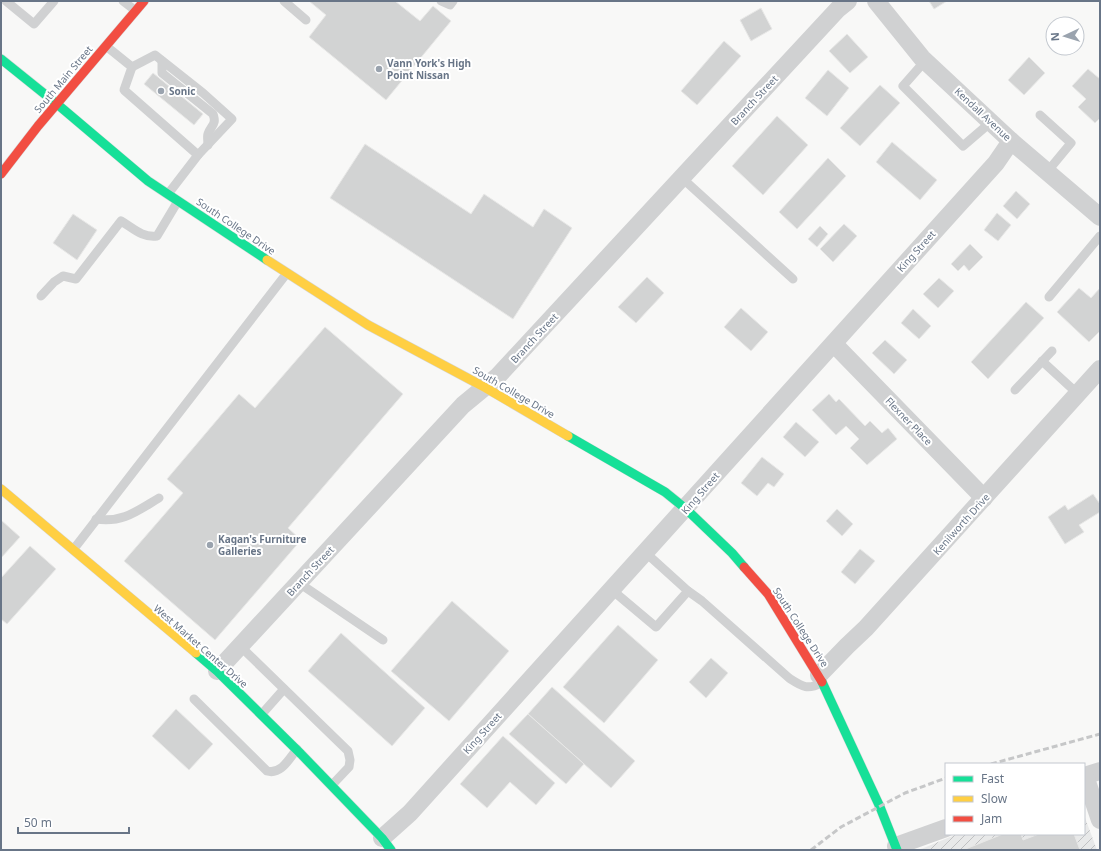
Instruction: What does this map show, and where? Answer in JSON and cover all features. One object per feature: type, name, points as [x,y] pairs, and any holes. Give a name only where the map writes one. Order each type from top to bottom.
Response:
[{"type":"main road","name":"South Main Street","points":[[1,174],[38,126],[144,1]]},
{"type":"main road","name":"South College Drive","points":[[1,59],[148,181],[287,273],[368,325],[486,388],[665,492],[686,509],[732,553],[768,594],[821,679],[872,792],[880,806],[896,848]]},
{"type":"main road","name":"West Market Center Drive","points":[[1,489],[217,671],[332,785],[387,844]]},
{"type":"street","name":"Branch Street","points":[[217,671],[463,405],[497,378],[838,9],[848,1]]},
{"type":"street","name":"Kendall Avenue","points":[[876,1],[925,61],[1011,141],[1100,217]]},
{"type":"street","name":"King Street","points":[[387,844],[410,813],[834,344],[996,162],[1011,141]]},
{"type":"street","name":"Flexner Place","points":[[834,344],[984,498]]},
{"type":"street","name":"Kenilworth Drive","points":[[821,679],[1100,369]]},
{"type":"street","points":[[1090,775],[1100,820]]},
{"type":"street","points":[[896,848],[945,828]]},
{"type":"lane","points":[[6,1],[34,24],[54,1]]},
{"type":"lane","points":[[123,1],[136,11]]},
{"type":"lane","points":[[284,1],[306,20]]},
{"type":"lane","points":[[441,1],[450,5],[453,1]]},
{"type":"lane","points":[[106,46],[132,67]]},
{"type":"lane","points":[[168,194],[198,156],[232,119],[203,92],[155,55],[132,67],[124,90],[198,156]]},
{"type":"lane","points":[[162,61],[162,72],[213,114],[215,119],[214,124],[208,134],[208,145]]},
{"type":"lane","points":[[925,61],[903,86],[963,146],[991,122]]},
{"type":"lane","points":[[1040,115],[1071,143],[1047,172]]},
{"type":"lane","points":[[682,178],[793,279]]},
{"type":"lane","points":[[42,296],[54,282],[63,276],[76,280],[121,221],[142,235],[149,237],[157,236],[178,200]]},
{"type":"lane","points":[[1049,297],[1100,236]]},
{"type":"lane","points":[[72,550],[287,273]]},
{"type":"lane","points":[[1015,390],[1052,351]]},
{"type":"lane","points":[[1042,361],[1078,394]]},
{"type":"lane","points":[[96,519],[115,520],[127,517],[159,498]]},
{"type":"lane","points":[[646,553],[789,678],[801,686],[812,688],[821,679]]},
{"type":"lane","points":[[299,583],[383,640]]},
{"type":"lane","points":[[612,590],[656,627],[688,591]]},
{"type":"lane","points":[[240,646],[348,751],[350,760],[349,767],[332,785]]},
{"type":"lane","points":[[261,715],[284,689]]},
{"type":"lane","points":[[194,699],[267,771],[273,773],[279,771],[297,750]]},
{"type":"shaded area","points":[[1085,818],[1097,850],[919,850],[955,835],[1085,835]]},
{"type":"building","name":"Vann York's High Point Nissan","points":[[309,1],[395,1],[420,21],[433,6],[451,21],[386,100],[309,37],[326,15]]},
{"type":"building","points":[[929,1],[947,1],[934,9]]},
{"type":"building","points":[[761,8],[772,29],[751,41],[740,20]]},
{"type":"building","points":[[847,34],[868,57],[850,73],[829,51]]},
{"type":"building","points":[[724,41],[741,56],[697,105],[681,91]]},
{"type":"building","points":[[1029,57],[1045,73],[1024,95],[1008,80]]},
{"type":"building","points":[[1088,69],[1100,79],[1100,118],[1095,123],[1078,107],[1086,99],[1072,86]]},
{"type":"building","points":[[828,70],[849,88],[827,116],[805,98]]},
{"type":"building","points":[[153,73],[203,114],[194,125],[144,84]]},
{"type":"building","points":[[880,85],[900,103],[860,146],[840,128]]},
{"type":"building","points":[[777,116],[808,145],[763,195],[732,166]]},
{"type":"building","points":[[892,142],[937,180],[920,200],[876,162]]},
{"type":"building","points":[[365,144],[471,214],[484,194],[533,227],[544,209],[572,228],[513,319],[330,198]]},
{"type":"building","points":[[828,158],[846,176],[797,229],[779,212]]},
{"type":"building","points":[[1016,191],[1030,204],[1017,219],[1003,206]]},
{"type":"building","points":[[997,213],[1011,225],[998,241],[984,230]]},
{"type":"building","points":[[73,214],[97,230],[77,260],[53,243]]},
{"type":"building","points":[[844,224],[857,236],[833,262],[820,249]]},
{"type":"building","points":[[820,226],[828,234],[817,247],[808,239]]},
{"type":"building","points":[[970,244],[983,257],[969,271],[964,265],[958,271],[951,264]]},
{"type":"building","points":[[647,277],[664,293],[636,323],[618,307]]},
{"type":"building","points":[[939,278],[954,291],[938,308],[923,294]]},
{"type":"building","points":[[1079,288],[1091,298],[1100,288],[1100,331],[1089,342],[1057,312]]},
{"type":"building","points":[[1026,302],[1044,318],[988,379],[971,362]]},
{"type":"building","points":[[741,308],[768,332],[751,351],[724,327]]},
{"type":"building","points":[[913,309],[931,326],[919,339],[901,323]]},
{"type":"building","points":[[325,327],[403,394],[288,528],[301,540],[215,640],[124,561],[183,493],[167,479],[239,394],[255,408]]},
{"type":"building","points":[[885,340],[907,360],[894,374],[872,353]]},
{"type":"building","points":[[829,394],[836,402],[839,399],[865,426],[870,421],[882,433],[888,428],[897,439],[867,465],[850,448],[859,439],[846,426],[836,435],[812,410]]},
{"type":"building","points":[[796,422],[819,442],[805,457],[783,437]]},
{"type":"building","points":[[762,457],[784,474],[774,487],[768,483],[757,496],[741,483]]},
{"type":"building","points":[[1093,494],[1100,504],[1100,512],[1079,525],[1084,532],[1065,544],[1048,517],[1065,505],[1068,510]]},
{"type":"building","points":[[837,509],[853,524],[842,536],[826,521]]},
{"type":"building","points":[[1,520],[20,537],[1,558]]},
{"type":"building","points":[[30,546],[56,569],[7,624],[1,619],[1,578]]},
{"type":"building","points":[[860,549],[875,561],[855,584],[841,572]]},
{"type":"building","points":[[452,601],[509,651],[449,721],[391,671]]},
{"type":"building","points":[[618,625],[658,660],[604,723],[563,687]]},
{"type":"building","points":[[341,633],[425,708],[392,746],[308,671]]},
{"type":"building","points":[[711,658],[728,673],[706,698],[689,682]]},
{"type":"building","points":[[552,687],[635,761],[611,788],[528,714]]},
{"type":"building","points":[[176,709],[213,744],[189,770],[152,736]]},
{"type":"building","points":[[528,714],[584,764],[566,784],[509,734]]},
{"type":"building","points":[[503,736],[555,783],[536,805],[510,782],[487,808],[460,784]]},
{"type":"building","points":[[1000,835],[1021,835],[1023,840],[1036,835],[1074,835],[1080,850],[963,850]]},
{"type":"railway","points":[[995,763],[1100,734]]},
{"type":"railway","points":[[811,850],[841,827],[905,793],[945,778]]},
{"type":"traffic: fast","points":[[1,59],[148,181],[267,260]]},
{"type":"traffic: fast","points":[[568,436],[665,492],[686,509],[732,553],[744,567]]},
{"type":"traffic: fast","points":[[196,653],[217,671],[301,754],[382,838],[391,850]]},
{"type":"traffic: fast","points":[[822,682],[880,807],[897,850]]},
{"type":"traffic: slow","points":[[267,260],[368,325],[486,388],[568,436]]},
{"type":"traffic: slow","points":[[1,489],[196,653]]},
{"type":"traffic: jam","points":[[1,174],[38,126],[144,1]]},
{"type":"traffic: jam","points":[[744,567],[768,594],[822,682]]},
{"type":"place","name":"Vann York's High Point Nissan","points":[[379,69]]},
{"type":"place","name":"Sonic","points":[[161,91]]},
{"type":"place","name":"Kagan's Furniture Galleries","points":[[210,545]]}]
